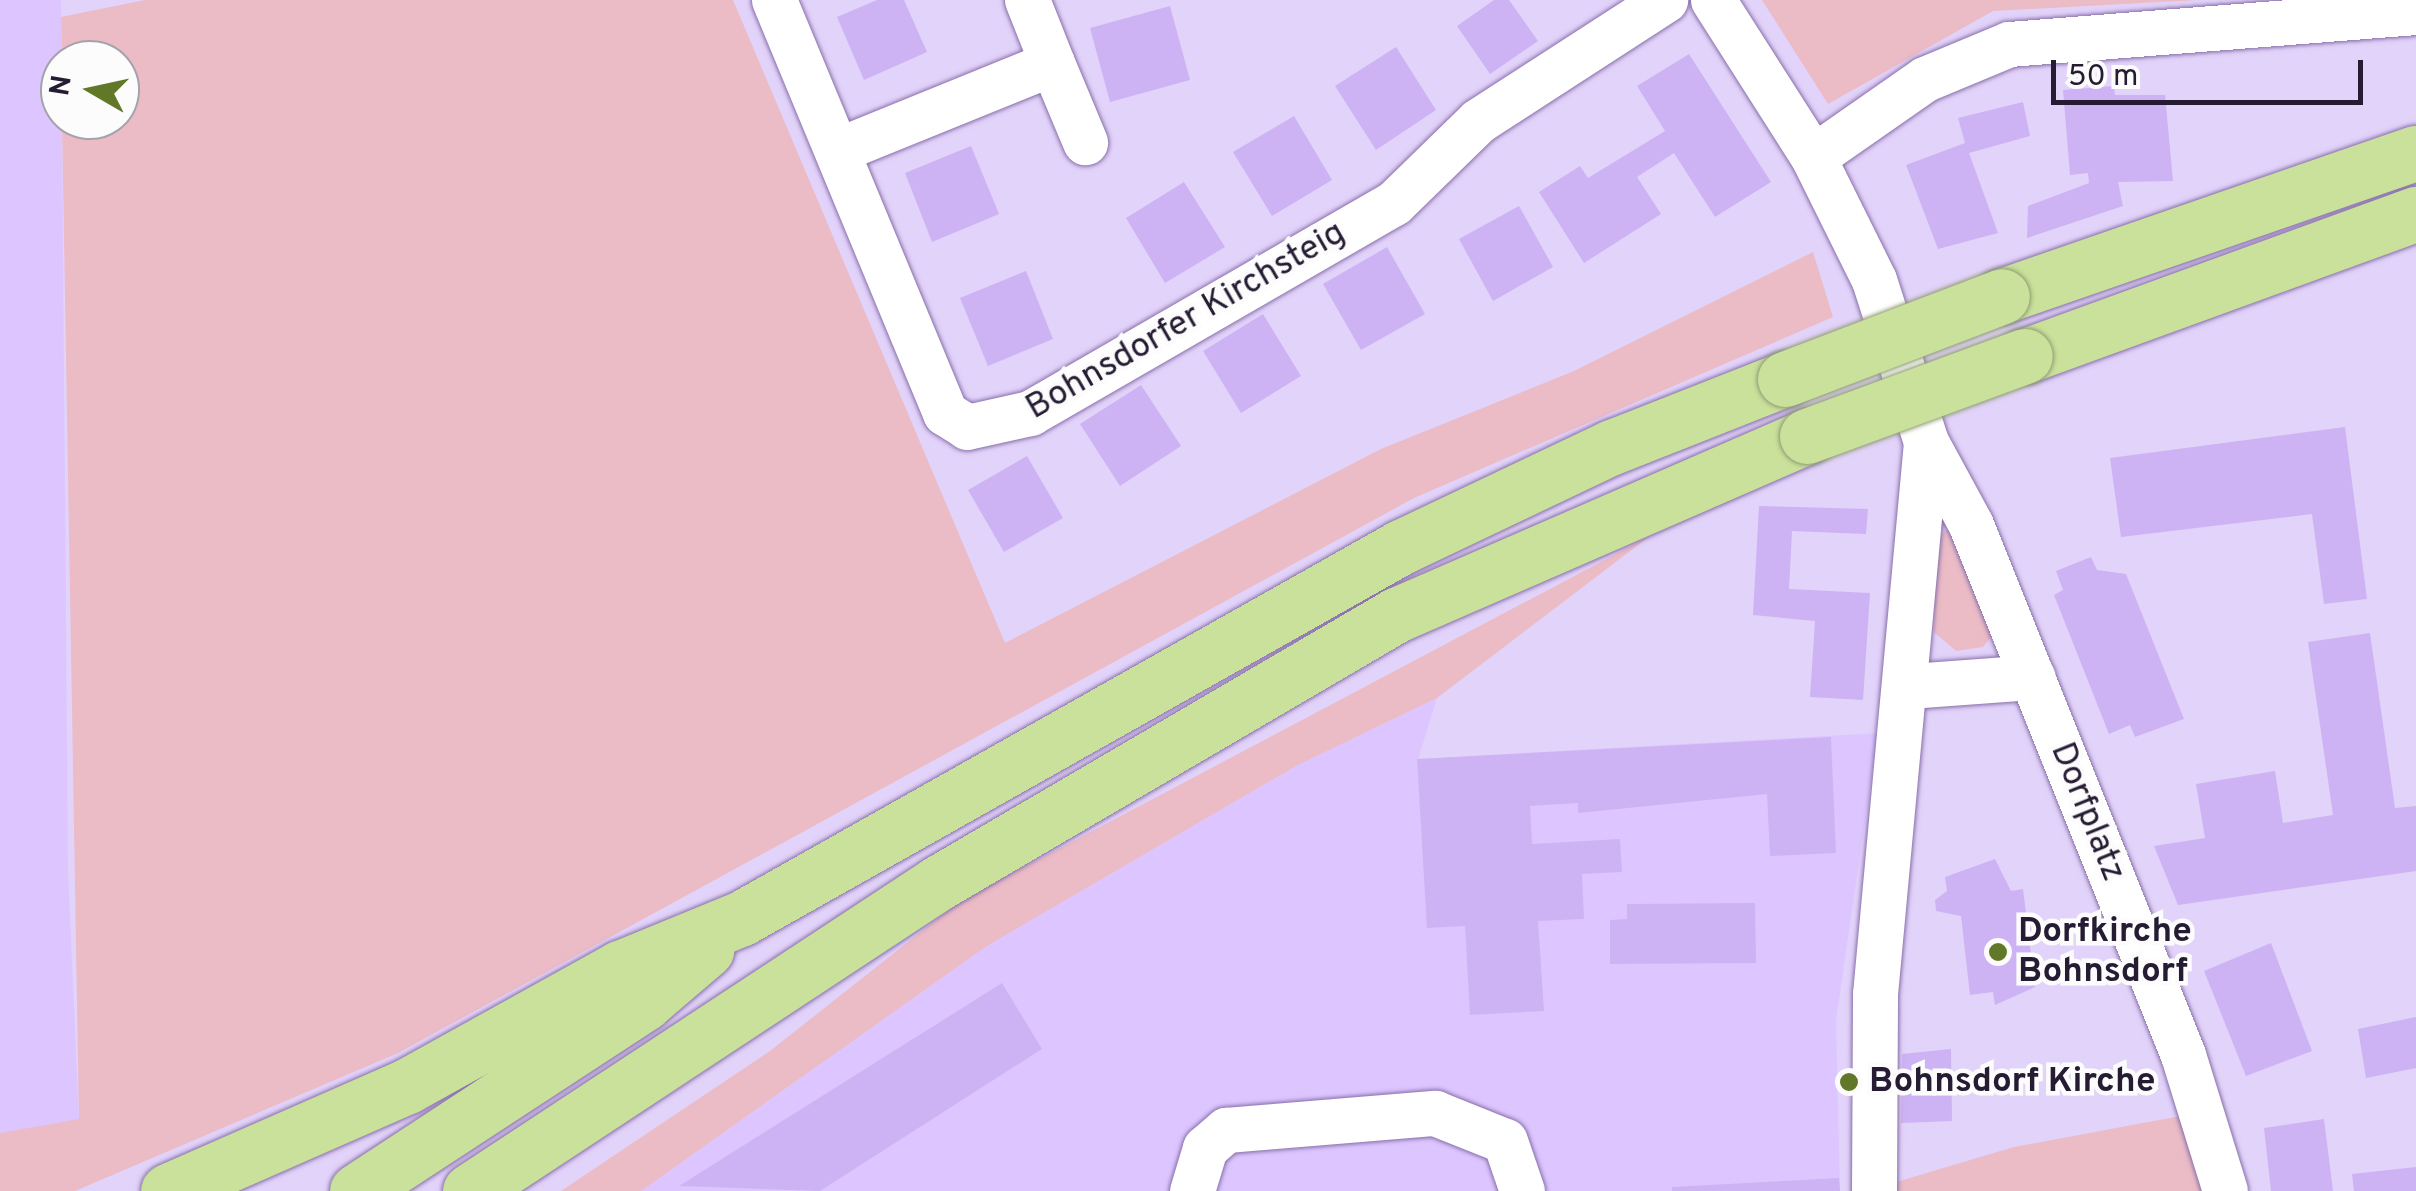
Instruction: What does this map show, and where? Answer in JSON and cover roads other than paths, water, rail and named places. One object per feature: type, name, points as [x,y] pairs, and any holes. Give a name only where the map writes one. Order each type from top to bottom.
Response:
[{"type":"highway","points":[[168,1191],[406,1086],[620,968],[742,918],[1401,547],[1612,447],[2002,296],[2416,153]]},
{"type":"highway","points":[[470,1191],[938,884],[1362,634],[1514,558],[1806,436],[2416,214]]},
{"type":"highway","points":[[357,1191],[644,1003],[742,918]]},
{"type":"street","name":"Bohnsdorfer Kirchsteig","points":[[774,0],[946,414],[967,427],[1030,413],[1394,203],[1478,121],[1665,0]]},
{"type":"street","points":[[1027,0],[1085,142]]},
{"type":"street","name":"Dorfplatz","points":[[1712,0],[1813,157],[1874,280],[1926,442],[2033,676],[2183,1055],[2224,1191]]},
{"type":"street","points":[[1813,157],[1925,79],[2010,44],[2304,12],[2416,12]]},
{"type":"street","points":[[838,150],[1052,63]]},
{"type":"street","name":"Dorfplatz","points":[[1874,1191],[1875,994],[1910,686],[1926,442]]},
{"type":"street","points":[[1910,686],[2033,676]]},
{"type":"street","points":[[1192,1191],[1205,1148],[1226,1130],[1435,1112],[1505,1141],[1522,1191]]},
{"type":"place","name":"Dorfkirche Bohnsdorf","points":[[1998,952]]},
{"type":"place","name":"Bohnsdorf Kirche","points":[[1849,1082]]}]
